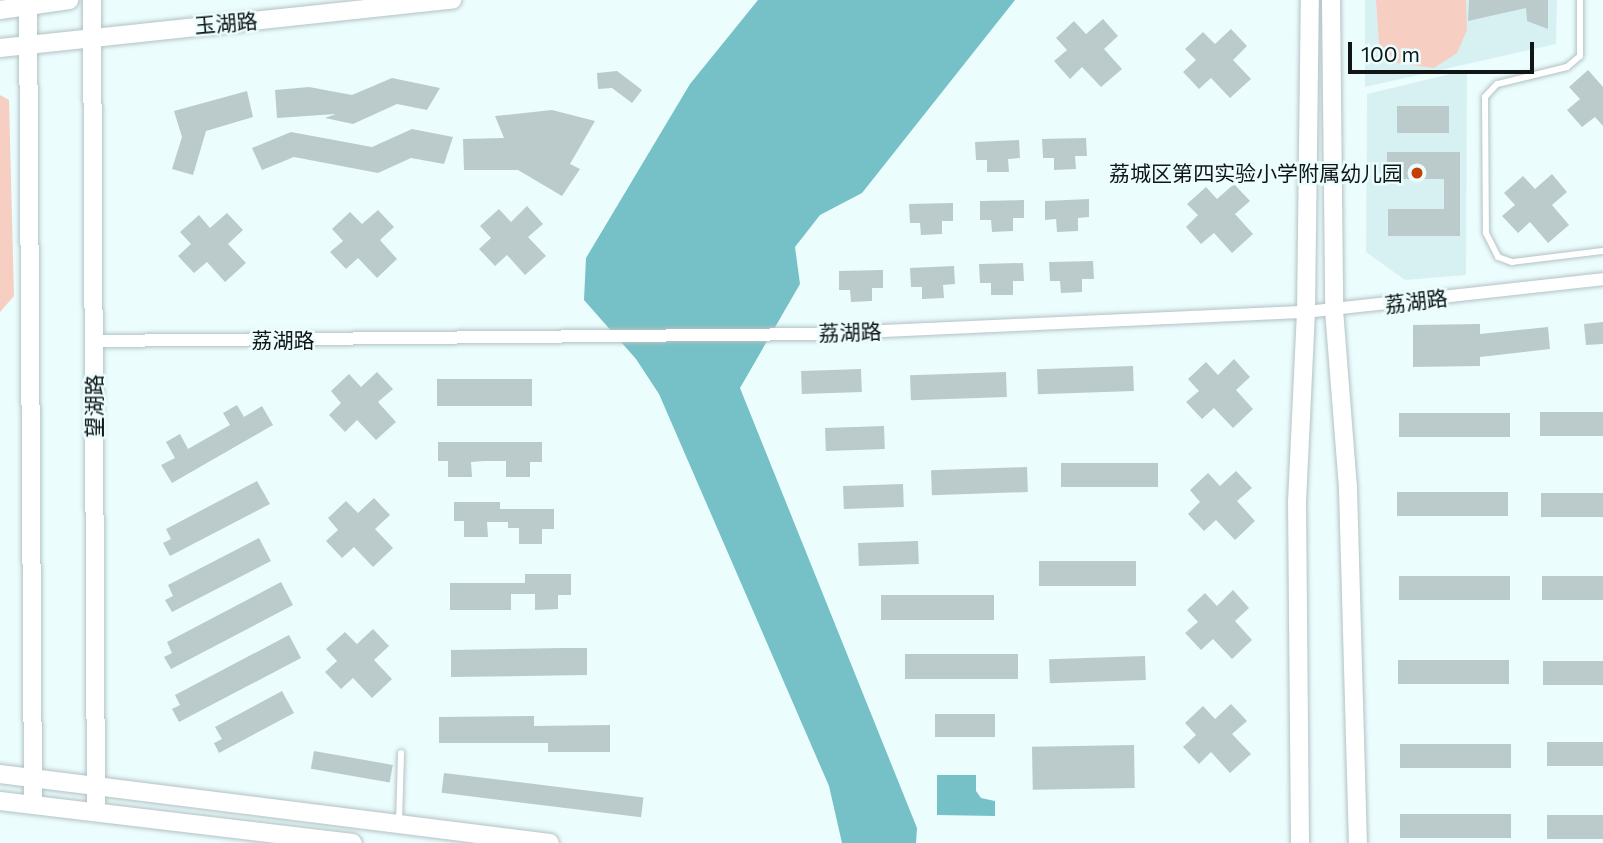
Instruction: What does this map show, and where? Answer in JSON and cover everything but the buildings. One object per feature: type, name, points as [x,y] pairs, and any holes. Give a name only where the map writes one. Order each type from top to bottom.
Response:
[{"type":"main road","points":[[0,10],[69,0]]},
{"type":"main road","name":"望湖路","points":[[92,0],[96,812]]},
{"type":"main road","name":"玉湖路","points":[[0,48],[30,41],[452,0]]},
{"type":"main road","points":[[1300,843],[1297,502],[1306,312],[1310,0]]},
{"type":"main road","points":[[1331,1],[1334,310],[1348,488],[1358,843]]},
{"type":"main road","points":[[28,4],[33,804]]},
{"type":"main road","points":[[0,774],[550,843]]},
{"type":"main road","points":[[0,801],[353,843]]},
{"type":"street","name":"荔湖路","points":[[94,341],[818,334],[1306,312],[1603,279]]},
{"type":"lane","points":[[1580,0],[1580,56],[1567,67],[1497,85],[1485,97],[1486,233],[1498,257],[1513,262],[1603,251]]},
{"type":"lane","points":[[399,824],[401,753]]},
{"type":"shaded area","points":[[1365,0],[1557,0],[1556,44],[1365,87]]},
{"type":"shaded area","points":[[1376,0],[1466,0],[1467,30],[1457,53],[1434,68],[1397,63],[1379,43]]},
{"type":"shaded area","name":"荔城区第四实验小学附属幼儿园","points":[[1467,70],[1466,275],[1405,280],[1366,252],[1367,94]]},
{"type":"shaded area","points":[[0,95],[9,100],[14,296],[0,312]]},
{"type":"water","points":[[758,0],[1015,0],[862,193],[820,215],[795,247],[800,284],[740,388],[917,828],[916,843],[842,843],[829,786],[659,394],[636,359],[584,300],[586,258],[690,84]]},
{"type":"water","points":[[937,775],[976,775],[976,791],[981,798],[995,801],[995,816],[937,815]]},
{"type":"place","name":"荔城区第四实验小学附属幼儿园","points":[[1417,173]]}]
